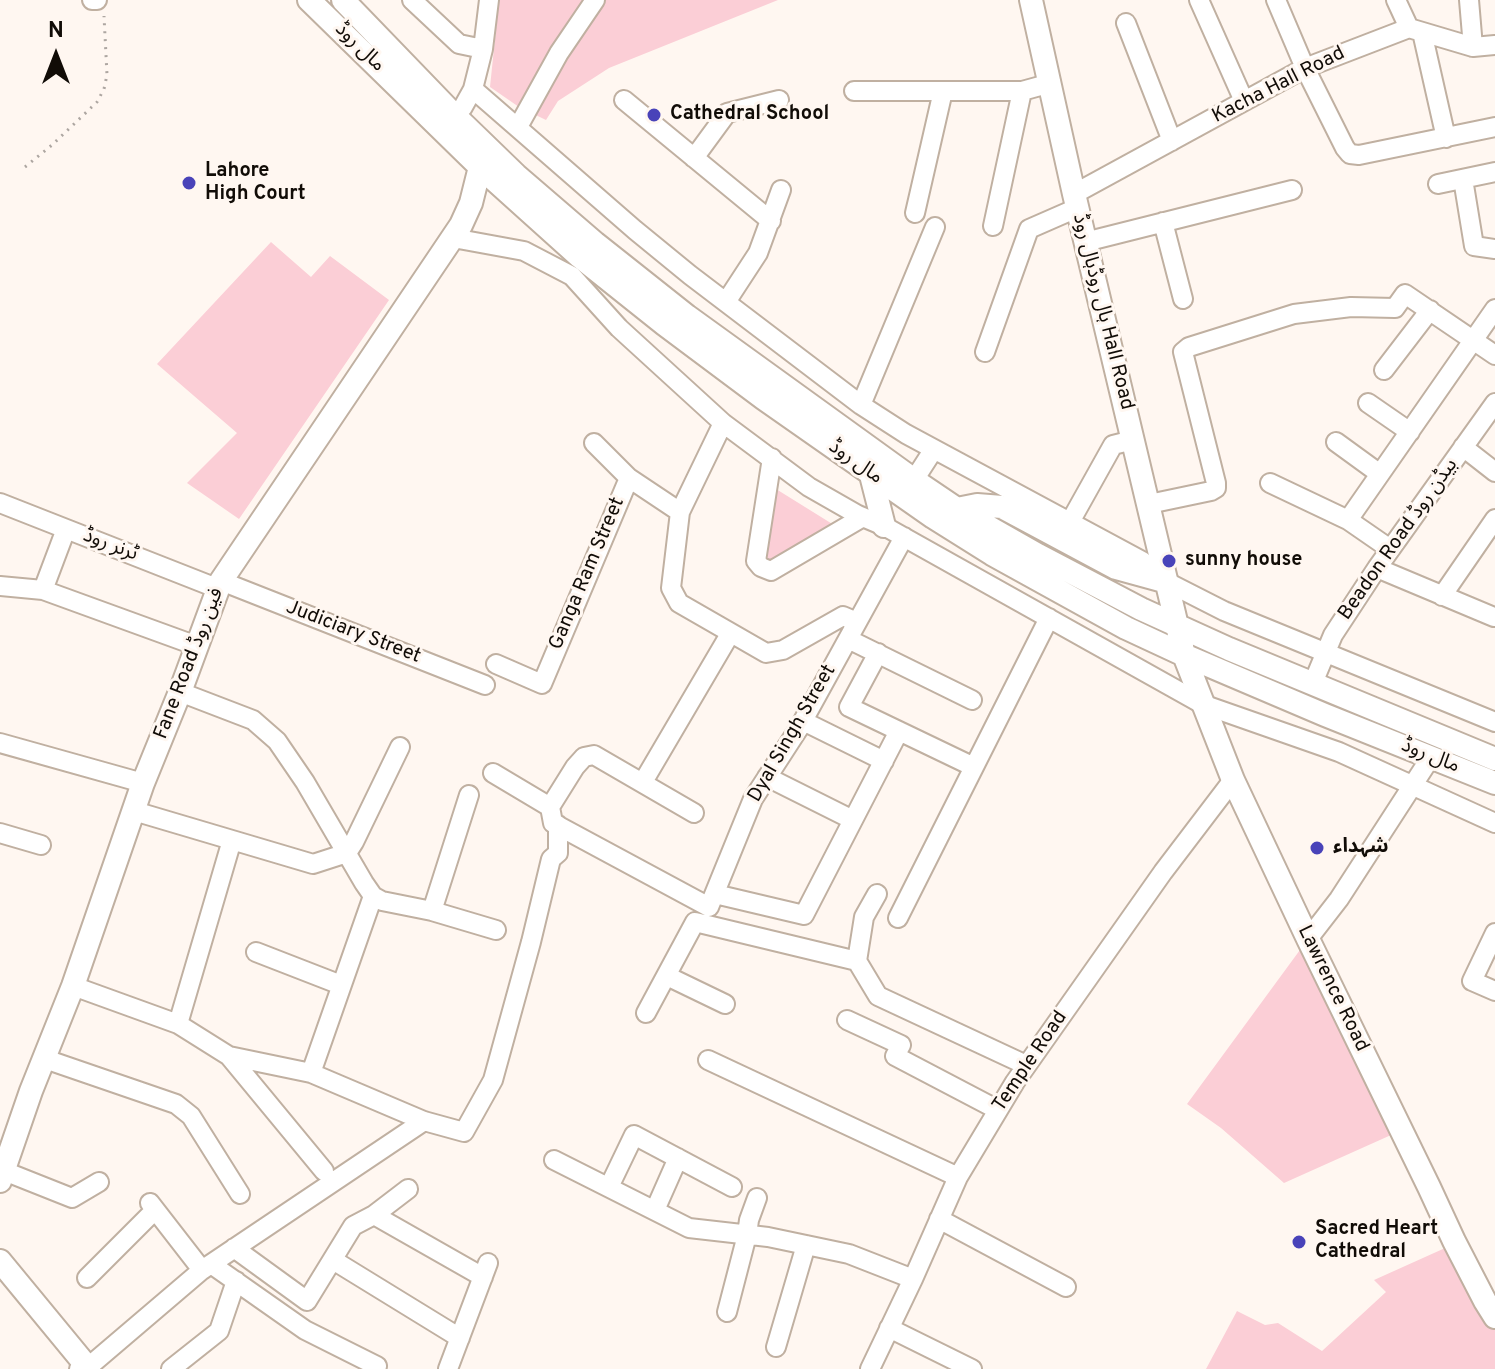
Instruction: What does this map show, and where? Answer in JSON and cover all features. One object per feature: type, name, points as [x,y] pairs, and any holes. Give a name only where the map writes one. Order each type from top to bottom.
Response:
[{"type":"main road","name":"مال روڈ","points":[[309,0],[448,121],[486,159],[576,266],[871,475],[992,554],[1126,628],[1184,655],[1495,783]]},
{"type":"main road","name":"مال روڈ","points":[[343,0],[448,121]]},
{"type":"main road","name":"ہال روڈہال روڈ Hall Road","points":[[1031,0],[1075,201],[1184,655]]},
{"type":"main road","name":"مال روڈ","points":[[486,159],[528,185],[687,316],[957,509],[1141,609],[1229,649],[1495,759]]},
{"type":"main road","name":"Fane Road فین روڈ","points":[[2,1176],[31,1091],[73,986],[143,783],[220,585],[453,238],[471,203],[486,159]]},
{"type":"main road","points":[[871,475],[873,522]]},
{"type":"main road","points":[[957,509],[977,505],[1002,507],[1116,568],[1167,582]]},
{"type":"main road","name":"Lawrence Road","points":[[1184,655],[1233,780],[1308,939],[1454,1241],[1492,1306]]},
{"type":"main road","points":[[2,1268],[85,1369]]},
{"type":"street","points":[[412,0],[459,44],[483,49]]},
{"type":"street","points":[[448,121],[463,107],[473,89],[483,49],[489,0]]},
{"type":"street","points":[[518,127],[564,45],[595,0]]},
{"type":"street","points":[[1199,0],[1244,101]]},
{"type":"street","points":[[1276,0],[1305,68],[1350,154],[1359,155],[1495,127]]},
{"type":"street","points":[[1396,0],[1416,30],[1446,138]]},
{"type":"street","points":[[1469,0],[1473,47]]},
{"type":"street","points":[[1126,23],[1172,141]]},
{"type":"street","points":[[1416,30],[1473,47],[1495,45]]},
{"type":"street","name":"Kacha Hall Road","points":[[985,352],[1029,229],[1172,141],[1305,68],[1416,30]]},
{"type":"street","points":[[854,91],[1022,91],[1051,83]]},
{"type":"street","points":[[473,89],[635,230],[861,405],[906,434],[1142,561],[1167,582],[1224,611],[1495,722]]},
{"type":"street","points":[[915,213],[943,91]]},
{"type":"street","points":[[993,226],[1022,91]]},
{"type":"street","points":[[624,100],[771,221]]},
{"type":"street","points":[[694,158],[727,113],[779,100]]},
{"type":"street","points":[[1438,184],[1495,172]]},
{"type":"street","points":[[1463,179],[1474,246],[1495,249]]},
{"type":"street","points":[[726,302],[758,253],[781,190]]},
{"type":"street","points":[[1085,242],[1292,190]]},
{"type":"street","points":[[1163,222],[1183,299]]},
{"type":"street","points":[[861,405],[935,227]]},
{"type":"street","points":[[453,238],[524,251],[576,266],[619,328],[723,423],[809,487],[1202,704],[1339,752],[1495,823]]},
{"type":"street","points":[[1149,504],[1216,488],[1183,352],[1189,347],[1294,314],[1351,307],[1395,308],[1405,294],[1495,355]]},
{"type":"street","points":[[1348,520],[1495,309]]},
{"type":"street","points":[[1384,370],[1430,310]]},
{"type":"street","points":[[1368,403],[1410,432]]},
{"type":"street","name":"Beadon Road بیڈن روڈ","points":[[1313,683],[1333,635],[1390,549],[1495,403]]},
{"type":"street","points":[[723,423],[680,512],[671,588],[679,603],[766,653],[783,650],[843,616],[852,630],[878,653],[972,700]]},
{"type":"street","points":[[1070,522],[1113,445],[1133,440]]},
{"type":"street","points":[[1336,442],[1380,474]]},
{"type":"street","points":[[594,443],[629,478]]},
{"type":"street","points":[[1463,447],[1495,472]]},
{"type":"street","points":[[914,480],[934,449]]},
{"type":"street","points":[[772,458],[756,561],[761,567],[771,571],[873,522]]},
{"type":"street","name":"Ganga Ram Street","points":[[496,664],[542,684],[629,478],[680,512]]},
{"type":"street","points":[[1270,483],[1348,520],[1390,549]]},
{"type":"street","name":"ٹرنر روڈ","points":[[0,503],[220,585]]},
{"type":"street","points":[[1442,596],[1495,519]]},
{"type":"street","points":[[43,590],[66,529]]},
{"type":"street","name":"Dyal Singh Street","points":[[715,894],[753,799],[803,721],[904,537]]},
{"type":"street","points":[[1377,568],[1494,617]]},
{"type":"street","name":"Judiciary Street","points":[[220,585],[485,685]]},
{"type":"street","points":[[0,586],[43,590],[197,646]]},
{"type":"street","points":[[898,918],[1049,618]]},
{"type":"street","points":[[643,782],[730,634]]},
{"type":"street","points":[[878,653],[849,707],[974,767]]},
{"type":"street","points":[[180,692],[253,720],[277,741],[373,896],[382,901],[432,911],[496,930]]},
{"type":"street","points":[[803,721],[884,761]]},
{"type":"street","points":[[493,773],[554,818],[709,907],[715,894],[804,915],[899,731]]},
{"type":"street","points":[[0,743],[143,783]]},
{"type":"street","points":[[134,811],[313,864],[347,853],[400,747]]},
{"type":"street","points":[[229,1056],[311,1073],[424,1121],[464,1132],[493,1080],[551,859],[558,853],[554,818],[575,767],[584,757],[594,755],[694,813]]},
{"type":"street","points":[[1308,939],[1339,899],[1431,757]]},
{"type":"street","points":[[767,777],[853,820]]},
{"type":"street","name":"Temple Road","points":[[870,1369],[958,1177],[998,1110],[1026,1065],[1163,872],[1233,780]]},
{"type":"street","points":[[432,911],[469,795]]},
{"type":"street","points":[[0,833],[41,845]]},
{"type":"street","points":[[178,1024],[232,840]]},
{"type":"street","points":[[877,894],[864,917],[857,961],[878,996],[1026,1065]]},
{"type":"street","points":[[311,1073],[373,896]]},
{"type":"street","points":[[646,1013],[695,922],[857,961]]},
{"type":"street","points":[[1495,933],[1472,981],[1495,991]]},
{"type":"street","points":[[256,952],[341,985]]},
{"type":"street","points":[[667,976],[725,1004]]},
{"type":"street","points":[[73,986],[178,1024],[229,1056],[324,1171]]},
{"type":"street","points":[[847,1020],[901,1045],[895,1056],[998,1110]]},
{"type":"street","points":[[45,1059],[176,1104],[191,1116],[240,1194]]},
{"type":"street","points":[[708,1060],[958,1177]]},
{"type":"street","points":[[85,1369],[206,1267],[424,1121]]},
{"type":"street","points":[[609,1187],[634,1135],[732,1187]]},
{"type":"street","points":[[655,1210],[678,1158]]},
{"type":"street","points":[[554,1160],[689,1228],[768,1237],[849,1254],[913,1279]]},
{"type":"street","points":[[2,1176],[72,1198],[99,1182]]},
{"type":"street","points":[[234,1248],[307,1301],[353,1226],[374,1215],[408,1189]]},
{"type":"street","points":[[727,1312],[757,1198]]},
{"type":"street","points":[[87,1278],[152,1206],[206,1267],[236,1281],[305,1330],[377,1366]]},
{"type":"street","points":[[374,1215],[486,1270],[448,1369]]},
{"type":"street","points":[[939,1219],[1066,1287]]},
{"type":"street","points":[[776,1347],[806,1245]]},
{"type":"street","points":[[333,1260],[460,1338]]},
{"type":"street","points":[[171,1369],[219,1331],[236,1281]]},
{"type":"street","points":[[889,1328],[972,1369]]},
{"type":"path","points":[[25,167],[97,102],[104,89],[107,75],[98,5]]},
{"type":"shaded area","points":[[499,0],[778,0],[609,68],[558,101],[546,120],[519,107],[490,87]]},
{"type":"shaded area","points":[[271,242],[311,277],[330,256],[389,300],[239,519],[187,483],[237,433],[157,364]]},
{"type":"shaded area","points":[[768,484],[842,530],[761,567]]},
{"type":"shaded area","points":[[1308,939],[1400,1131],[1284,1183],[1221,1128],[1187,1104]]},
{"type":"shaded area","points":[[1454,1244],[1495,1297],[1495,1369],[1206,1369],[1237,1311],[1265,1325],[1278,1323],[1322,1351],[1386,1292],[1374,1280]]},
{"type":"place","name":"Cathedral School","points":[[654,115]]},
{"type":"place","name":"Lahore High Court","points":[[189,183]]},
{"type":"place","name":"sunny house","points":[[1169,561]]},
{"type":"place","name":"شہداء","points":[[1317,848]]},
{"type":"place","name":"Sacred Heart Cathedral","points":[[1299,1242]]}]
